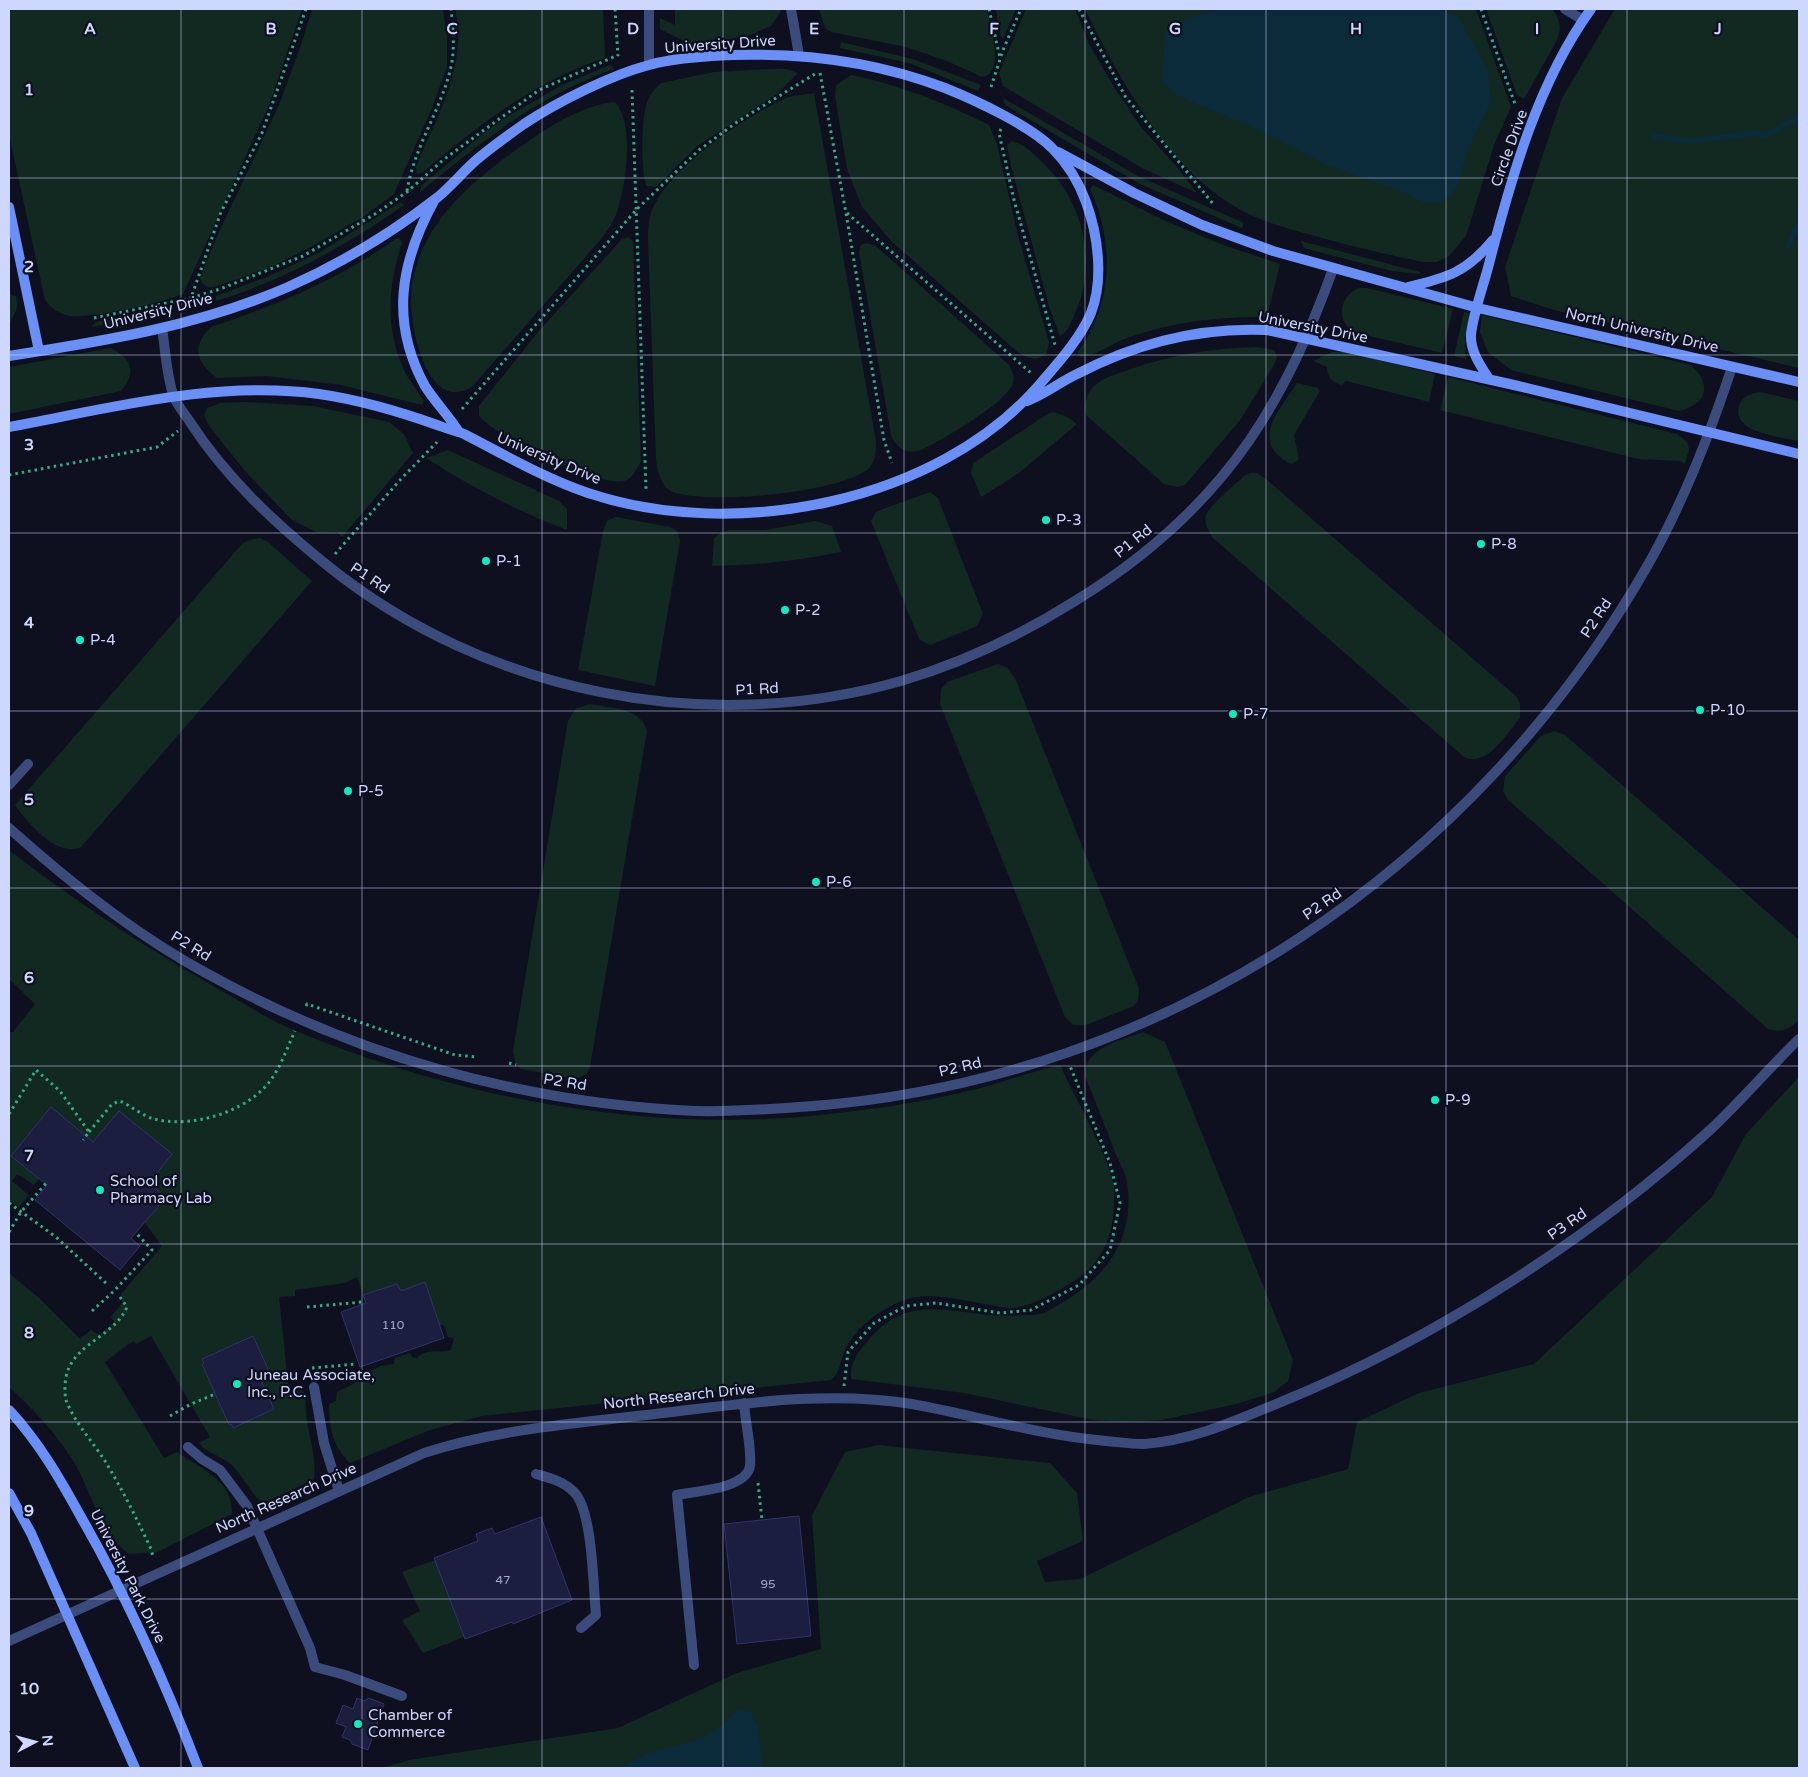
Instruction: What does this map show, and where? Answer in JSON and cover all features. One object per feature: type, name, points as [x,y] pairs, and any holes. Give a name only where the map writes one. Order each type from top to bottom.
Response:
[{"type":"main road","name":"Circle Drive","points":[[1488,379],[1475,357],[1471,335],[1515,167],[1560,58],[1591,9]]},
{"type":"main road","name":"University Drive","points":[[9,356],[162,328],[227,310],[285,288],[327,268],[378,238],[436,198],[475,161],[529,121],[586,91],[650,64],[689,58],[752,54],[799,55],[879,68],[930,82],[963,95],[1041,137],[1055,150],[1081,189],[1092,218],[1098,248],[1098,280],[1092,310],[1080,332],[1060,361],[1024,403]]},
{"type":"main road","name":"University Drive","points":[[1055,150],[1134,193],[1202,225],[1273,251],[1478,308]]},
{"type":"main road","name":"University Drive","points":[[436,198],[426,216],[410,256],[403,286],[402,318],[419,374],[434,400],[459,432]]},
{"type":"main road","points":[[9,207],[39,351]]},
{"type":"main road","points":[[1405,288],[1456,273],[1478,259],[1496,238]]},
{"type":"main road","name":"North University Drive","points":[[1478,308],[1799,382]]},
{"type":"main road","name":"University Drive","points":[[9,427],[174,396],[257,390],[317,394],[368,403],[459,432],[509,460],[595,495],[649,507],[686,512],[737,513],[776,510],[826,502],[863,493],[910,475],[962,450],[1024,403],[1110,358],[1178,336],[1254,330],[1306,339],[1488,379]]},
{"type":"main road","points":[[1488,379],[1799,454]]},
{"type":"main road","name":"University Park Drive","points":[[9,1410],[49,1459],[120,1590],[154,1663],[198,1768]]},
{"type":"main road","points":[[9,1493],[31,1533],[135,1768]]},
{"type":"street","points":[[649,9],[650,64]]},
{"type":"street","points":[[790,9],[799,55]]},
{"type":"street","points":[[1565,9],[1583,20]]},
{"type":"street","name":"P1 Rd","points":[[174,396],[204,443],[236,483],[284,531],[358,588],[423,628],[474,653],[527,673],[576,688],[611,695],[668,702],[734,705],[794,702],[839,695],[915,676],[956,662],[1013,637],[1103,584],[1152,547],[1196,505],[1248,443],[1285,382],[1306,339],[1333,269]]},
{"type":"street","points":[[162,328],[174,396]]},
{"type":"street","name":"P2 Rd","points":[[9,828],[49,864],[109,911],[205,973],[282,1012],[346,1038],[411,1061],[477,1080],[544,1094],[612,1104],[698,1111],[771,1110],[897,1096],[950,1086],[1020,1068],[1065,1054],[1156,1018],[1238,976],[1289,946],[1354,900],[1445,824],[1480,790],[1553,707],[1610,627],[1649,563],[1669,525],[1710,432],[1732,367]]},
{"type":"street","points":[[9,785],[28,764]]},
{"type":"street","name":"P3 Rd","points":[[1317,1387],[1451,1317],[1539,1263],[1593,1225],[1643,1187],[1707,1132],[1753,1088],[1799,1039]]},
{"type":"street","points":[[314,1387],[324,1443],[339,1491]]},
{"type":"street","name":"North Research Drive","points":[[9,1641],[424,1453],[465,1440],[520,1430],[744,1404],[843,1396],[912,1404],[1016,1428],[1080,1439],[1143,1444],[1200,1434],[1317,1387]]},
{"type":"street","points":[[694,1665],[677,1495],[730,1485],[744,1477],[748,1472],[750,1465],[744,1404]]},
{"type":"street","points":[[188,1447],[202,1459],[220,1470],[233,1484],[258,1528],[310,1648],[315,1667],[345,1675],[402,1696]]},
{"type":"street","points":[[536,1474],[555,1478],[575,1492],[586,1515],[596,1615],[581,1628]]},
{"type":"path","points":[[191,298],[221,212],[262,133],[306,9]]},
{"type":"path","points":[[406,192],[410,169],[451,66],[453,31],[451,9]]},
{"type":"path","points":[[615,9],[618,55],[622,64]]},
{"type":"path","points":[[989,9],[1000,58]]},
{"type":"path","points":[[991,87],[1000,58],[1021,9]]},
{"type":"path","points":[[1079,9],[1125,96],[1214,205]]},
{"type":"path","points":[[1481,9],[1515,104]]},
{"type":"path","points":[[94,318],[191,298],[220,289],[303,256],[375,214],[406,192],[443,160],[539,90],[618,55]]},
{"type":"path","points":[[462,410],[637,209],[699,150],[737,122],[820,69],[884,440],[892,463]]},
{"type":"path","points":[[632,90],[646,489]]},
{"type":"path","points":[[1001,128],[999,133],[1014,200],[1057,350]]},
{"type":"path","points":[[846,213],[1035,376]]},
{"type":"path","points":[[9,475],[158,447],[179,430]]},
{"type":"path","points":[[335,555],[400,479],[437,442]]},
{"type":"path","points":[[304,1010],[307,1004],[455,1055],[478,1057]]},
{"type":"path","points":[[83,1140],[112,1104],[120,1101],[152,1119],[172,1122],[216,1116],[242,1105],[264,1088],[278,1069],[295,1031]]},
{"type":"path","points":[[843,1396],[848,1352],[874,1323],[906,1306],[936,1303],[1000,1313],[1031,1310],[1079,1285],[1110,1250],[1120,1203],[1110,1162],[1065,1054]]},
{"type":"path","points":[[509,1064],[516,1064]]},
{"type":"path","points":[[9,1114],[36,1070],[60,1091],[89,1132]]},
{"type":"path","points":[[9,1232],[21,1212],[48,1181]]},
{"type":"path","points":[[9,1203],[56,1237],[108,1285]]},
{"type":"path","points":[[92,1311],[114,1291],[152,1250],[136,1233]]},
{"type":"path","points":[[120,1298],[128,1306],[124,1315],[107,1333],[76,1358],[68,1370],[66,1399],[74,1415],[113,1475],[151,1549],[153,1557]]},
{"type":"path","points":[[307,1307],[362,1302],[364,1304]]},
{"type":"path","points":[[312,1368],[356,1364]]},
{"type":"path","points":[[170,1416],[191,1404],[215,1394]]},
{"type":"path","points":[[748,1472],[758,1482],[762,1520]]},
{"type":"green space","points":[[9,9],[302,9],[269,105],[183,294],[159,302],[127,309],[81,316],[59,313],[45,300],[9,135]]},
{"type":"green space","points":[[312,9],[443,9],[447,37],[447,67],[432,108],[394,194],[363,217],[269,268],[214,287],[207,287],[200,278],[219,232],[279,105]]},
{"type":"green space","points":[[455,9],[603,9],[605,58],[555,79],[508,106],[464,138],[422,173],[417,174],[416,167],[441,110],[454,71],[458,30]]},
{"type":"green space","points":[[675,9],[780,9],[781,11],[771,26],[745,37],[695,43],[684,41],[660,29],[660,18],[675,25]]},
{"type":"green space","points":[[819,9],[987,9],[995,48],[993,67],[989,74],[982,77],[947,61],[906,47],[831,32],[825,28]]},
{"type":"green space","points":[[996,9],[1016,9],[1003,39],[1001,37]]},
{"type":"green space","points":[[1026,9],[1075,9],[1089,44],[1114,87],[1141,127],[1197,193],[1142,168],[1003,86],[999,73]]},
{"type":"green space","points":[[1085,9],[1476,9],[1511,107],[1494,145],[1466,236],[1449,256],[1437,262],[1423,262],[1379,253],[1289,229],[1242,211],[1209,189],[1166,144],[1129,91]]},
{"type":"green space","points":[[1486,9],[1552,9],[1557,16],[1560,27],[1557,40],[1524,99],[1517,95]]},
{"type":"green space","points":[[1615,9],[1799,9],[1799,368],[1554,310],[1511,296],[1505,267],[1562,98]]},
{"type":"green space","points":[[841,42],[913,59],[981,85],[978,91],[909,63],[840,48]]},
{"type":"green space","points":[[610,65],[614,69],[561,92],[488,138],[420,192],[421,186],[489,129],[564,84]]},
{"type":"green space","points":[[786,69],[798,73],[777,94],[697,146],[656,187],[646,186],[642,144],[645,110],[649,97],[661,83],[714,72]]},
{"type":"green space","points":[[851,75],[887,84],[922,96],[956,109],[989,125],[997,144],[1018,236],[1049,342],[1047,353],[1043,356],[1033,359],[1019,353],[892,242],[862,207],[847,169],[835,95],[836,85]]},
{"type":"green space","points":[[814,93],[876,441],[873,461],[870,467],[856,476],[834,484],[806,490],[743,497],[690,496],[673,492],[665,486],[659,473],[656,459],[648,241],[651,213],[665,189],[678,173],[694,158],[731,130],[784,99]]},
{"type":"green space","points":[[1003,98],[1138,176],[1244,223],[1242,228],[1140,184],[1005,105]]},
{"type":"green space","points":[[615,102],[621,112],[625,125],[627,155],[620,200],[616,215],[610,226],[601,239],[472,387],[457,392],[444,389],[433,379],[425,364],[418,347],[412,312],[411,293],[414,276],[420,255],[428,238],[438,222],[462,194],[490,169],[520,147],[553,125],[577,113],[602,104]]},
{"type":"green space","points":[[1012,141],[1021,144],[1032,153],[1057,178],[1068,195],[1082,232],[1086,252],[1086,272],[1082,292],[1070,325],[1060,336],[1050,310],[1011,166],[1007,145]]},
{"type":"green space","points":[[1093,185],[1161,219],[1223,245],[1280,264],[1267,317],[1214,319],[1163,327],[1124,339],[1092,354],[1080,357],[1078,352],[1090,333],[1098,314],[1104,294],[1106,273],[1104,230],[1090,189]]},
{"type":"green space","points":[[401,202],[404,205],[337,248],[266,283],[216,301],[216,296],[267,277],[320,252]]},
{"type":"green space","points":[[628,237],[633,241],[641,462],[627,480],[611,481],[571,469],[505,436],[479,416],[479,406],[538,332],[622,239]]},
{"type":"green space","points":[[397,238],[402,243],[391,290],[393,337],[403,368],[424,401],[422,405],[341,385],[267,376],[217,378],[204,366],[199,354],[199,348],[205,334],[211,327],[260,310],[307,290],[353,266]]},
{"type":"green space","points":[[1301,241],[1420,272],[1420,274],[1392,271],[1304,248]]},
{"type":"green space","points":[[866,243],[876,246],[1009,365],[1013,374],[1013,383],[999,400],[972,420],[922,450],[903,450],[896,444],[891,435],[859,252],[861,245]]},
{"type":"green space","points":[[9,285],[11,295],[16,296],[17,307],[9,324]]},
{"type":"green space","points":[[1359,288],[1367,288],[1453,309],[1442,353],[1357,333],[1350,329],[1342,317],[1343,304],[1352,292]]},
{"type":"green space","points":[[154,311],[157,313],[156,316],[91,327],[96,322]]},
{"type":"green space","points":[[1464,312],[1470,314],[1465,338],[1466,359],[1454,356]]},
{"type":"green space","points":[[1482,315],[1691,365],[1698,372],[1702,380],[1704,393],[1696,404],[1679,411],[1511,370],[1488,352],[1480,332]]},
{"type":"green space","points":[[1256,347],[1274,350],[1277,357],[1275,363],[1241,419],[1185,485],[1177,487],[1164,484],[1086,415],[1085,407],[1089,392],[1097,383],[1110,376],[1175,356],[1223,349]]},
{"type":"green space","points":[[110,348],[123,356],[130,366],[129,378],[121,391],[9,414],[9,367]]},
{"type":"green space","points":[[1332,352],[1347,352],[1435,374],[1429,402],[1346,381],[1342,385],[1335,383],[1329,377],[1327,367],[1313,361]]},
{"type":"green space","points":[[1448,377],[1677,434],[1687,442],[1689,449],[1685,464],[1680,461],[1639,459],[1440,410]]},
{"type":"green space","points":[[1297,383],[1318,388],[1320,391],[1294,435],[1299,459],[1292,464],[1279,456],[1272,447],[1269,438],[1274,419]]},
{"type":"green space","points":[[1760,392],[1799,401],[1799,441],[1760,432],[1750,428],[1743,422],[1739,415],[1740,403],[1747,396]]},
{"type":"green space","points":[[244,402],[313,406],[389,422],[404,434],[413,453],[342,537],[337,532],[318,533],[292,520],[245,471],[209,426],[204,415],[207,408],[221,403]]},
{"type":"green space","points":[[1054,412],[1067,417],[1077,424],[1019,473],[981,497],[971,473],[973,463],[1049,413]]},
{"type":"green space","points":[[448,450],[559,501],[567,509],[567,530],[495,498],[426,458]]},
{"type":"green space","points":[[1250,473],[1257,473],[1266,479],[1517,697],[1520,704],[1520,718],[1496,747],[1481,758],[1472,759],[1464,757],[1213,538],[1208,531],[1206,522],[1208,512],[1223,495]]},
{"type":"green space","points":[[930,492],[938,498],[983,614],[977,626],[930,645],[920,640],[917,634],[871,521],[876,512]]},
{"type":"green space","points":[[616,517],[670,527],[677,531],[680,541],[655,686],[578,670],[603,531],[607,521]]},
{"type":"green space","points":[[816,521],[832,526],[841,552],[777,562],[712,566],[714,539],[718,534],[728,530],[765,530]]},
{"type":"green space","points":[[260,538],[268,542],[312,581],[81,847],[72,849],[53,844],[36,830],[15,805],[242,544]]},
{"type":"green space","points":[[998,664],[1008,668],[1015,678],[1139,989],[1138,1001],[1134,1006],[1086,1025],[1073,1025],[1065,1017],[940,704],[941,689],[947,682]]},
{"type":"green space","points":[[590,704],[616,708],[632,713],[644,723],[647,731],[590,1067],[587,1074],[576,1079],[521,1069],[516,1065],[513,1051],[568,721],[575,709]]},
{"type":"green space","points":[[1554,731],[1565,735],[1799,940],[1799,1019],[1792,1026],[1785,1030],[1777,1031],[1768,1029],[1508,800],[1503,791],[1505,776],[1541,736]]},
{"type":"green space","points":[[9,850],[60,888],[138,941],[280,1024],[352,1053],[418,1074],[485,1092],[554,1105],[623,1114],[693,1119],[761,1119],[829,1114],[916,1102],[980,1088],[1060,1065],[1097,1140],[1114,1185],[1113,1216],[1108,1239],[1098,1259],[1081,1276],[1050,1295],[1028,1305],[1007,1308],[924,1296],[914,1297],[895,1304],[870,1319],[856,1333],[845,1350],[837,1374],[831,1380],[482,1416],[430,1430],[350,1463],[335,1443],[331,1429],[329,1404],[336,1401],[337,1392],[353,1384],[361,1375],[381,1366],[394,1364],[395,1358],[410,1353],[413,1358],[417,1358],[429,1352],[451,1350],[454,1338],[448,1337],[444,1325],[440,1326],[425,1283],[401,1291],[397,1284],[363,1295],[357,1277],[345,1283],[295,1290],[295,1296],[279,1297],[289,1392],[303,1391],[305,1396],[315,1471],[314,1479],[263,1504],[233,1467],[199,1443],[210,1437],[151,1336],[136,1344],[133,1341],[105,1362],[164,1458],[177,1452],[214,1477],[228,1493],[232,1514],[158,1552],[129,1554],[118,1545],[110,1534],[96,1510],[79,1471],[58,1439],[9,1387],[9,1273],[39,1298],[80,1339],[91,1330],[99,1335],[114,1322],[111,1317],[122,1303],[121,1294],[162,1246],[145,1223],[166,1198],[149,1183],[172,1154],[119,1111],[90,1146],[11,1156],[39,1179],[34,1185],[17,1174],[12,1181],[29,1195],[19,1207],[9,1201],[9,1032],[13,1032],[35,1004],[9,979]]},
{"type":"green space","points":[[1143,1032],[1165,1042],[1293,1360],[1288,1381],[1274,1392],[1236,1404],[1162,1420],[1123,1422],[1093,1420],[964,1393],[851,1379],[853,1363],[860,1350],[884,1325],[902,1315],[920,1310],[939,1309],[1000,1316],[1041,1314],[1083,1289],[1107,1264],[1123,1235],[1127,1219],[1127,1182],[1085,1076],[1086,1066],[1091,1058],[1105,1046]]},
{"type":"green space","points":[[1799,1077],[1799,1768],[382,1768],[409,1760],[618,1728],[737,1673],[821,1649],[812,1515],[845,1452],[878,1445],[1050,1463],[1077,1493],[1083,1541],[1037,1561],[1045,1582],[1080,1579],[1249,1497],[1348,1469],[1357,1422],[1419,1393],[1534,1364],[1712,1197],[1746,1134]]},
{"type":"green space","points":[[435,1560],[464,1637],[423,1653],[402,1620],[420,1611],[402,1572]]},
{"type":"water","points":[[1217,9],[1440,9],[1458,16],[1488,71],[1491,102],[1468,149],[1457,188],[1441,203],[1424,203],[1403,192],[1327,165],[1252,127],[1178,96],[1162,81],[1165,32],[1185,20]]},
{"type":"water","points":[[737,1710],[750,1711],[758,1726],[763,1768],[623,1768],[632,1761],[651,1752],[706,1736]]},
{"type":"building","name":"School of Pharmacy Lab","points":[[51,1107],[93,1142],[119,1111],[172,1154],[149,1183],[166,1198],[131,1238],[140,1246],[120,1270],[35,1200],[47,1185],[11,1156]]},
{"type":"building","points":[[425,1282],[444,1338],[360,1367],[341,1312],[366,1303],[363,1295],[397,1284],[401,1291]]},
{"type":"building","name":"Juneau Associate, Inc., P.C.","points":[[253,1336],[268,1369],[258,1374],[274,1409],[233,1428],[231,1424],[229,1425],[202,1364],[204,1363],[202,1359]]},
{"type":"building","points":[[799,1516],[811,1636],[737,1644],[724,1524]]},
{"type":"building","points":[[541,1517],[572,1600],[513,1624],[512,1622],[465,1639],[434,1558],[478,1541],[476,1534],[492,1528],[495,1534]]},
{"type":"building","name":"Chamber of Commerce","points":[[357,1698],[364,1701],[369,1698],[384,1704],[368,1750],[352,1744],[350,1740],[342,1737],[346,1727],[336,1723],[343,1705],[353,1709]]},
{"type":"waterway","points":[[1653,136],[1689,141],[1757,133],[1764,136],[1799,117]]},
{"type":"waterway","points":[[1788,246],[1799,224]]},
{"type":"place","name":"P-3","points":[[1046,520]]},
{"type":"place","name":"P-8","points":[[1481,544]]},
{"type":"place","name":"P-1","points":[[486,561]]},
{"type":"place","name":"P-2","points":[[785,610]]},
{"type":"place","name":"P-4","points":[[80,640]]},
{"type":"place","name":"P-10","points":[[1700,710]]},
{"type":"place","name":"P-7","points":[[1233,714]]},
{"type":"place","name":"P-5","points":[[348,791]]},
{"type":"place","name":"P-6","points":[[816,882]]},
{"type":"place","name":"P-9","points":[[1435,1100]]},
{"type":"place","name":"School of Pharmacy Lab","points":[[100,1190]]},
{"type":"place","name":"Juneau Associate, Inc., P.C.","points":[[237,1384]]},
{"type":"place","name":"Chamber of Commerce","points":[[358,1724]]}]
